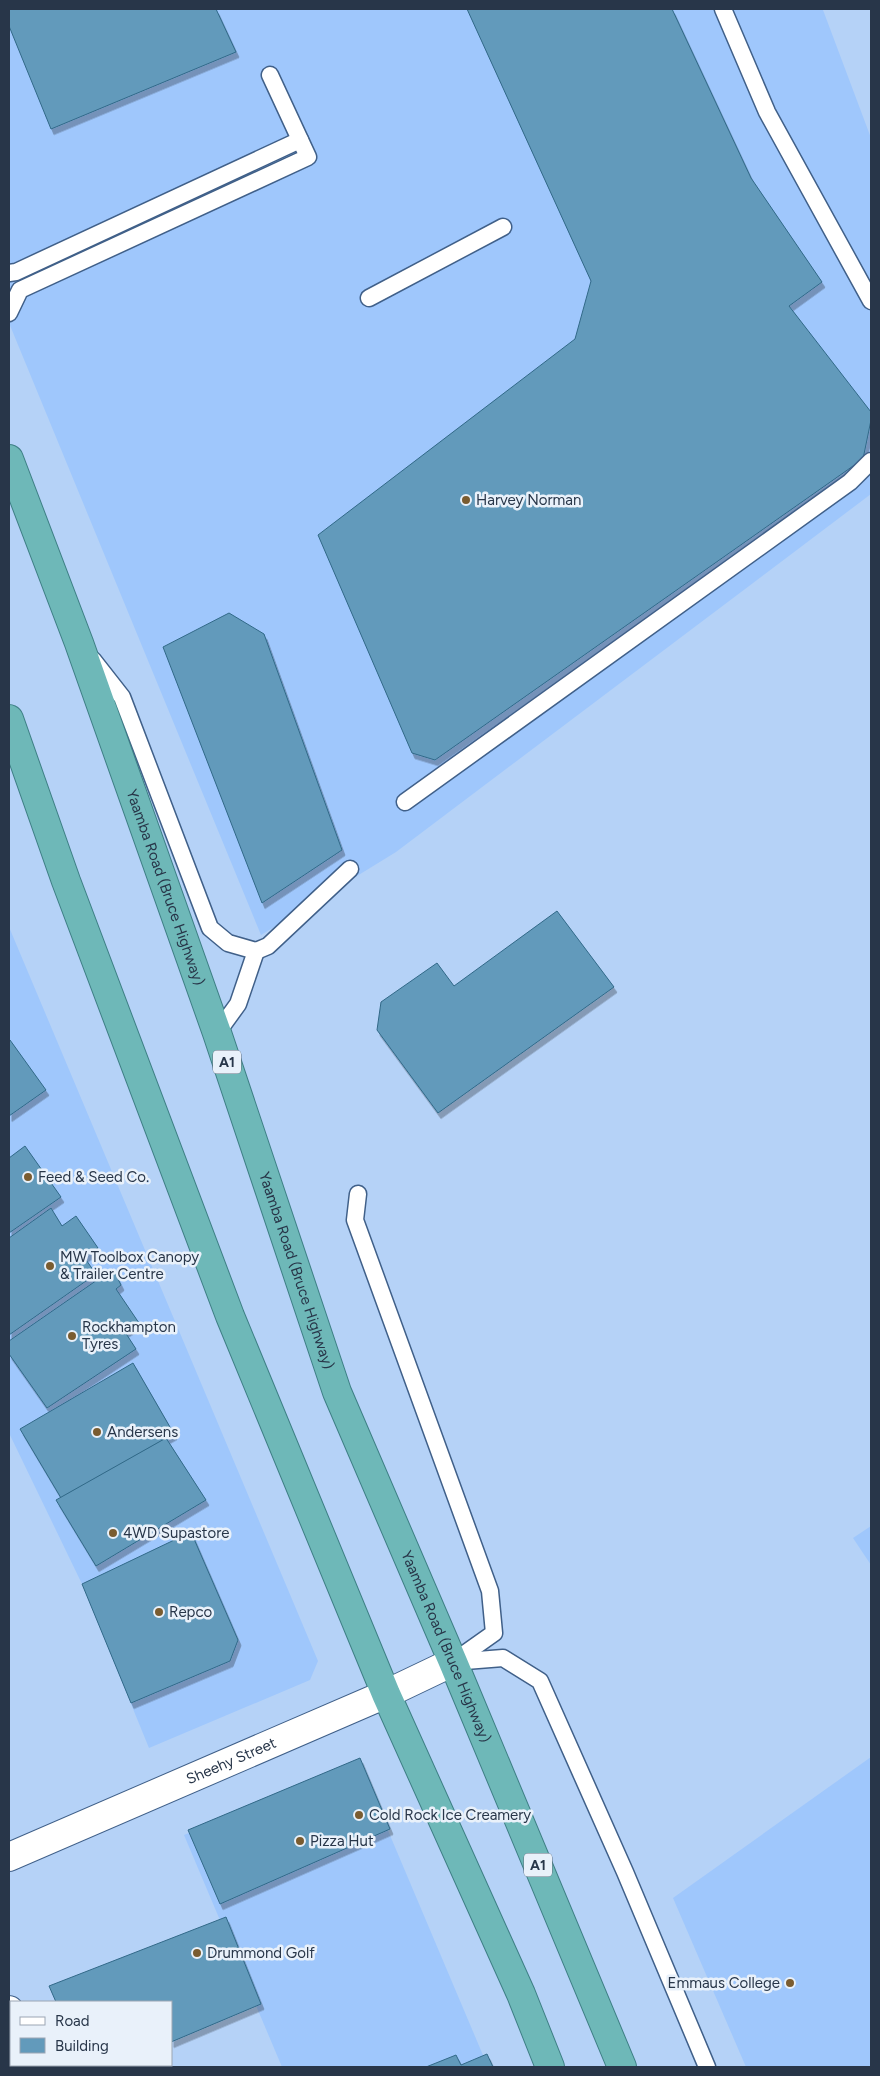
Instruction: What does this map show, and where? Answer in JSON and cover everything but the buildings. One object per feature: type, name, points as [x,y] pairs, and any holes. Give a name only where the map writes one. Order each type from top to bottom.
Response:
[{"type":"highway","name":"Yaamba Road (Bruce Highway)","points":[[9,459],[79,643],[217,1033],[337,1392],[453,1662],[622,2067]]},
{"type":"highway","points":[[9,719],[66,881],[230,1316],[386,1694],[522,1994],[550,2067]]},
{"type":"street","name":"Sheehy Street","points":[[9,1857],[386,1694],[453,1662]]},
{"type":"lane","points":[[724,9],[767,112],[871,301]]},
{"type":"lane","points":[[9,313],[20,290],[308,157],[270,74]]},
{"type":"lane","points":[[9,273],[16,272],[300,140]]},
{"type":"lane","points":[[369,298],[503,227]]},
{"type":"lane","points":[[405,802],[842,488],[871,461]]},
{"type":"lane","points":[[79,643],[122,697],[210,928],[228,943],[256,951],[268,946],[350,869]]},
{"type":"lane","points":[[217,1033],[238,1004],[256,951]]},
{"type":"lane","points":[[358,1194],[355,1220],[490,1591],[494,1633],[453,1662]]},
{"type":"lane","points":[[453,1662],[503,1658],[540,1681],[625,1872],[707,2067]]},
{"type":"shaded area","points":[[9,9],[824,9],[871,138],[871,494],[396,852],[261,935],[9,323]]},
{"type":"shaded area","points":[[9,927],[318,1661],[310,1680],[149,1748],[82,1584],[9,1433]]},
{"type":"shaded area","points":[[871,1526],[871,1565],[853,1538]]},
{"type":"shaded area","name":"Emmaus College","points":[[871,1757],[871,2067],[746,2067],[673,1898]]},
{"type":"shaded area","points":[[359,1762],[488,2067],[282,2067],[184,1835]]},
{"type":"place","name":"Harvey Norman","points":[[466,500]]},
{"type":"place","name":"Feed & Seed Co.","points":[[28,1177]]},
{"type":"place","name":"MW Toolbox Canopy & Trailer Centre","points":[[50,1266]]},
{"type":"place","name":"Rockhampton Tyres","points":[[72,1336]]},
{"type":"place","name":"Andersens","points":[[97,1432]]},
{"type":"place","name":"4WD Supastore","points":[[113,1533]]},
{"type":"place","name":"Repco","points":[[159,1612]]},
{"type":"place","name":"Cold Rock Ice Creamery","points":[[359,1815]]},
{"type":"place","name":"Pizza Hut","points":[[300,1841]]},
{"type":"place","name":"Drummond Golf","points":[[197,1953]]},
{"type":"place","name":"Emmaus College","points":[[790,1983]]}]
